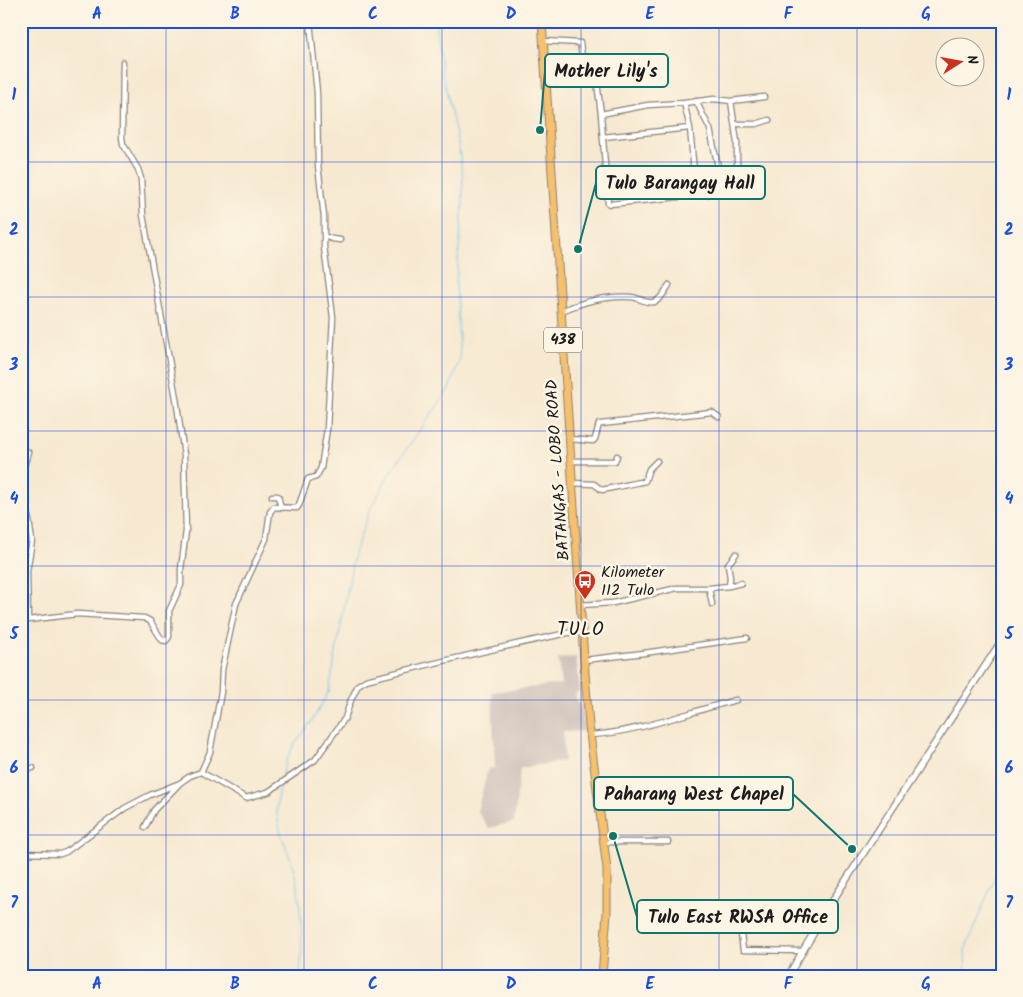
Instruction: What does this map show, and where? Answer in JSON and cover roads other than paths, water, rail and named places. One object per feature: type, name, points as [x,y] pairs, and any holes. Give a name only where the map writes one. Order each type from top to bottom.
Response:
[{"type":"main road","name":"BATANGAS - LOBO ROAD","points":[[542,21],[584,660],[590,736],[607,869],[602,976]]},
{"type":"street","points":[[202,772],[210,752],[221,692],[222,670],[236,604],[266,539],[270,512],[274,507],[297,508],[308,479],[316,477],[321,468],[327,420],[333,317],[318,165],[317,93],[310,21]]},
{"type":"street","points":[[543,41],[580,43],[582,57],[595,66],[608,203],[708,194],[734,183],[739,178],[735,124],[731,101]]},
{"type":"street","points":[[21,625],[28,620],[77,614],[144,618],[150,621],[162,640],[166,641],[170,637],[169,611],[181,585],[180,569],[186,531],[184,456],[176,398],[143,215],[142,179],[123,144],[124,62]]},
{"type":"street","points":[[601,114],[648,105],[721,99],[731,101],[764,97]]},
{"type":"street","points":[[696,101],[710,129],[718,167],[718,189]]},
{"type":"street","points":[[684,103],[690,128],[696,194]]},
{"type":"street","points":[[735,124],[756,124],[769,120]]},
{"type":"street","points":[[603,137],[690,128]]},
{"type":"street","points":[[324,236],[340,240]]},
{"type":"street","points":[[561,311],[584,302],[617,297],[632,297],[653,303],[657,301],[669,285]]},
{"type":"street","points":[[570,439],[595,440],[599,424],[712,412],[719,417]]},
{"type":"street","points":[[28,452],[22,474],[32,542],[27,571],[28,620]]},
{"type":"street","points":[[571,461],[614,461],[617,456]]},
{"type":"street","points":[[572,483],[594,484],[602,490],[646,481],[649,469],[657,461]]},
{"type":"street","points":[[272,496],[278,496],[281,508]]},
{"type":"street","points":[[729,586],[728,564],[736,554]]},
{"type":"street","points":[[580,605],[613,603],[677,588],[709,588],[741,583]]},
{"type":"street","points":[[709,588],[712,604]]},
{"type":"street","points":[[145,827],[154,810],[180,783],[190,776],[202,772],[246,798],[268,792],[317,757],[345,718],[350,700],[358,685],[366,680],[506,645],[582,630]]},
{"type":"street","points":[[584,660],[747,638]]},
{"type":"street","points":[[788,976],[844,883],[1002,640]]},
{"type":"street","points":[[590,736],[612,734],[637,728],[736,700]]},
{"type":"street","points":[[21,770],[33,768]]},
{"type":"street","points":[[21,852],[60,854],[66,852],[125,808],[180,783]]},
{"type":"street","points":[[604,842],[668,842]]},
{"type":"street","points":[[739,919],[743,950],[803,951]]},
{"type":"waterway","points":[[281,781],[286,761],[294,745],[312,721],[329,691],[354,554],[369,512],[391,471],[449,389],[460,359],[456,282],[463,205],[463,178],[459,149],[442,71],[435,21]]},
{"type":"waterway","points":[[280,785],[277,799],[278,823],[293,867],[300,903],[302,940],[300,976]]},
{"type":"waterway","points":[[966,976],[965,950],[1002,859]]},
{"type":"place","name":"Mother Lily's","points":[[540,130]]},
{"type":"place","name":"Tulo Barangay Hall","points":[[578,249]]},
{"type":"place","name":"Kilometer 112 Tulo","points":[[585,600]]},
{"type":"place","name":"Tulo East RWSA Office","points":[[613,836]]},
{"type":"place","name":"Paharang West Chapel","points":[[852,849]]},
{"type":"district","name":"TULO","points":[[581,630]]}]
